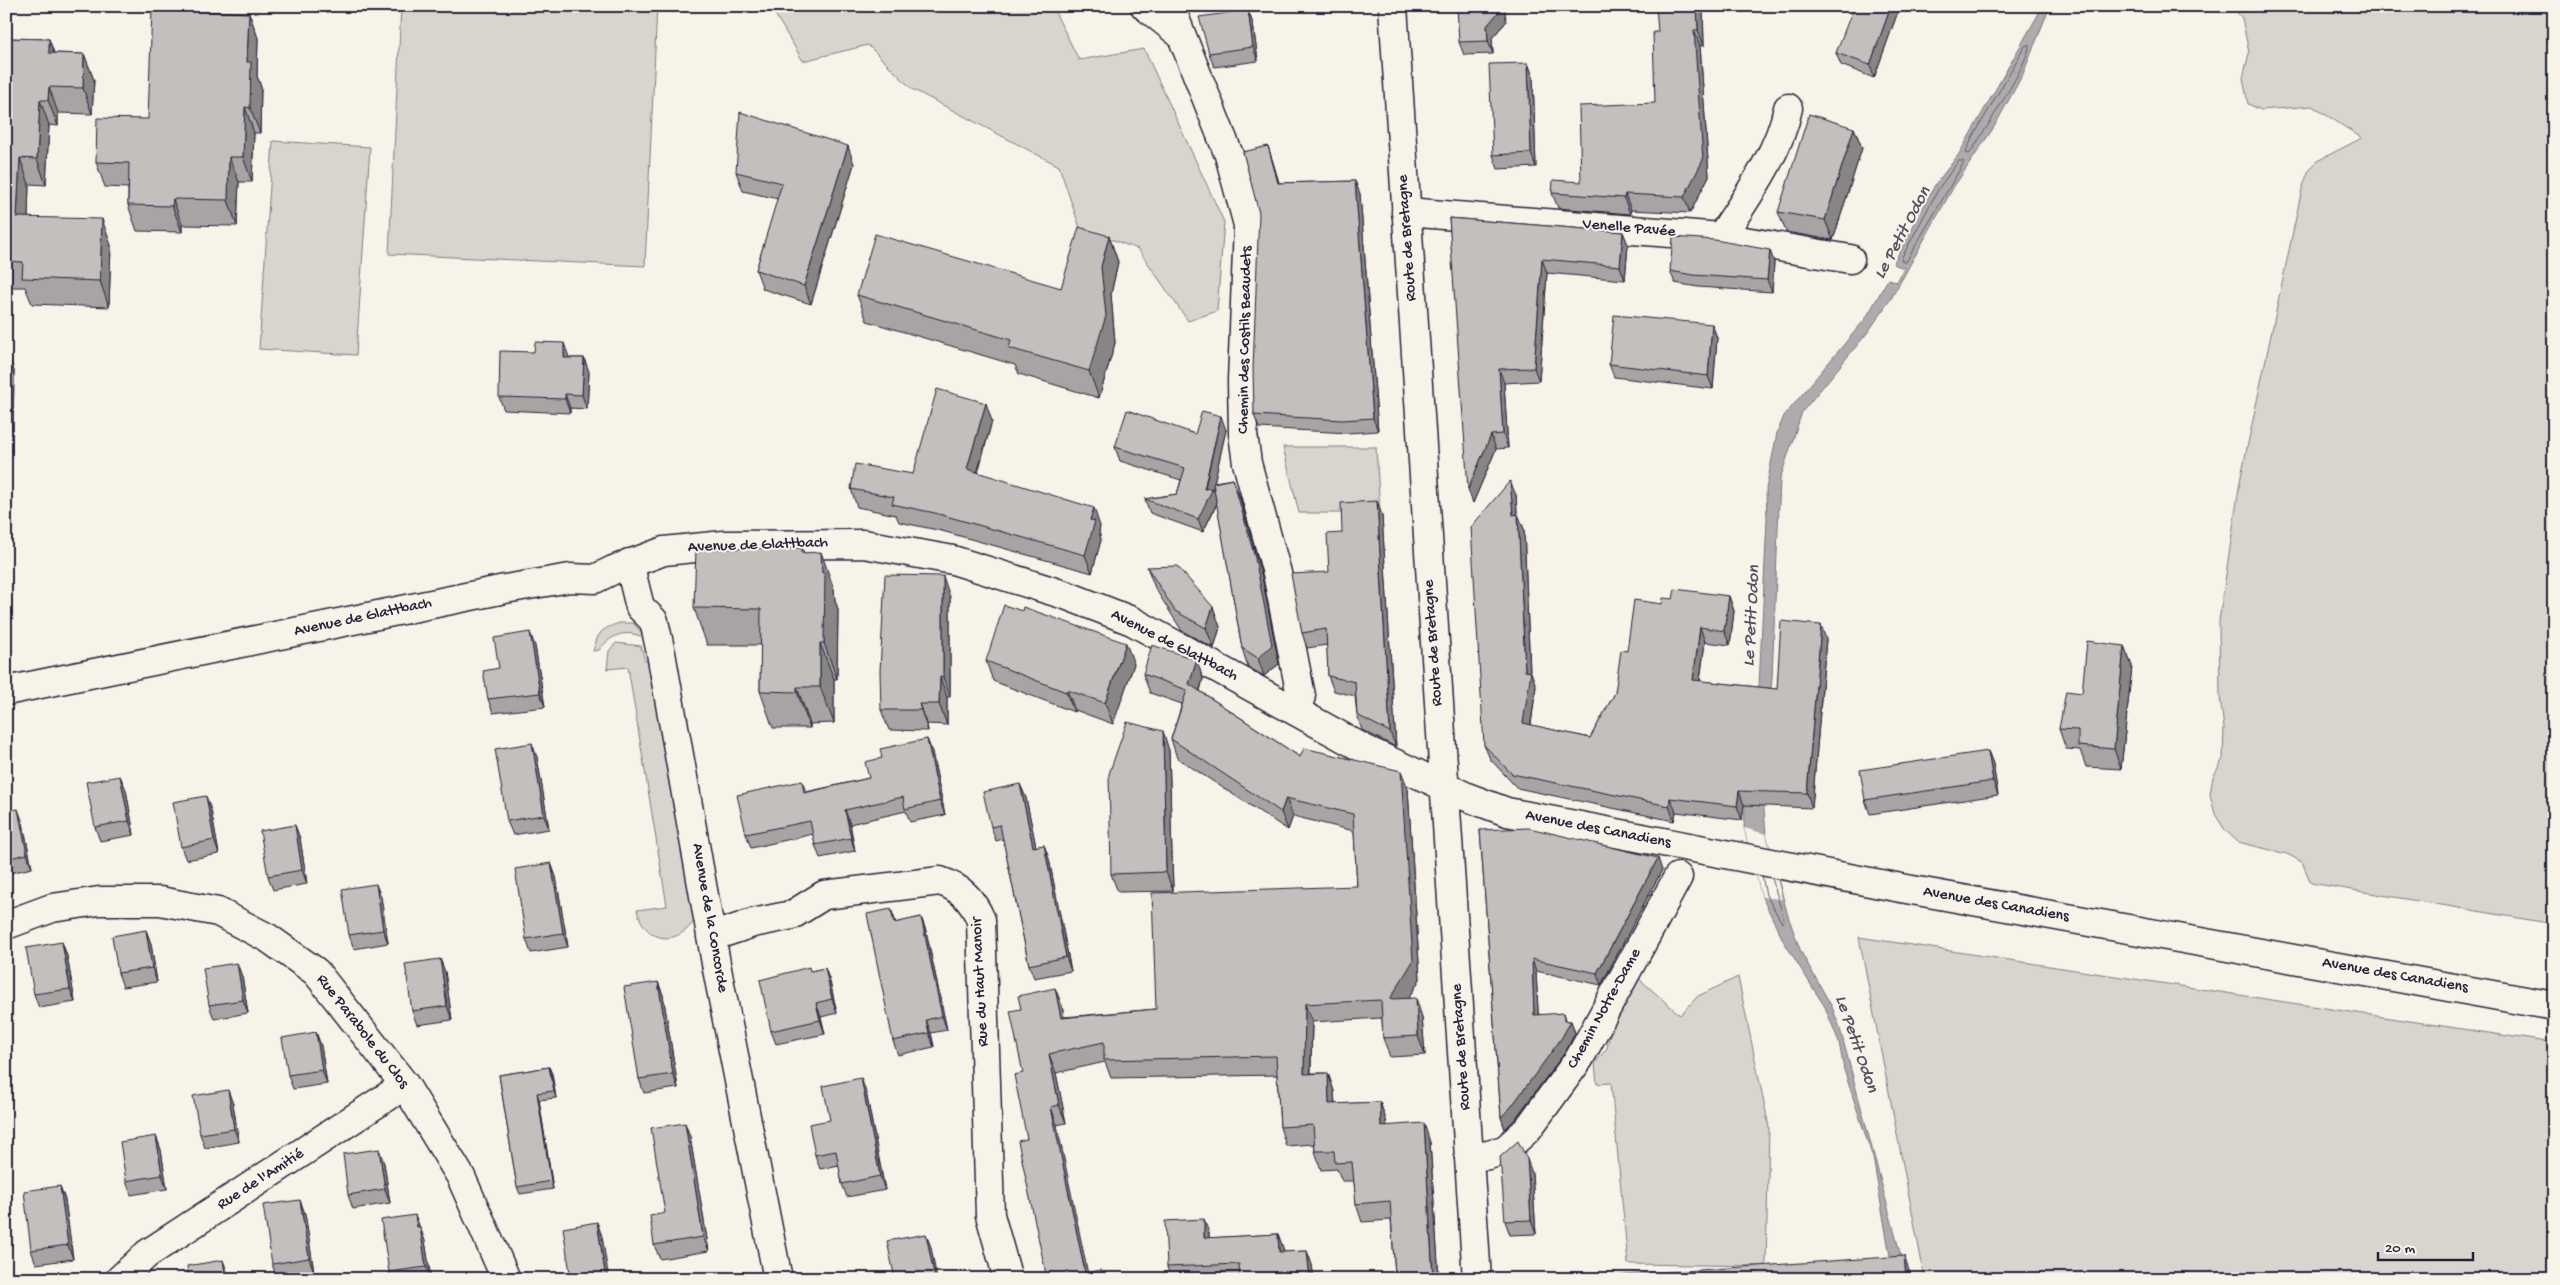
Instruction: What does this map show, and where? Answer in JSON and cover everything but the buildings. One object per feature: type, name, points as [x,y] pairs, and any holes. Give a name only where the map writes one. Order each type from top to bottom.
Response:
[{"type":"street","points":[[1145,6],[1180,34]]},
{"type":"street","name":"Chemin des Costils Beaudets","points":[[1170,6],[1229,155],[1248,226],[1242,381],[1243,434],[1247,463],[1278,573],[1301,696],[1296,711]]},
{"type":"street","name":"Route de Bretagne","points":[[1393,6],[1477,1279]]},
{"type":"street","points":[[1721,237],[1766,161],[1785,120],[1788,108]]},
{"type":"street","name":"Venelle Pavée","points":[[1406,212],[1721,237],[1850,259]]},
{"type":"street","name":"Avenue de Glattbach","points":[[6,691],[505,589],[570,578],[595,579],[629,563],[674,549],[724,545],[864,544],[953,560],[1068,596],[1132,621],[1366,750],[1444,786]]},
{"type":"street","name":"Avenue de la Concorde","points":[[629,563],[640,607],[654,621],[662,652],[712,937],[778,1279]]},
{"type":"street","name":"Avenue des Canadiens","points":[[1444,786],[1467,798],[1524,817],[2554,1006]]},
{"type":"street","name":"Chemin Notre-Dame","points":[[1469,1157],[1489,1155],[1506,1149],[1533,1122],[1579,1059],[1678,877]]},
{"type":"street","name":"Rue du Haut Manoir","points":[[712,937],[753,923],[792,915],[824,895],[940,881],[953,886],[966,895],[975,905],[981,920],[990,1215],[1008,1279]]},
{"type":"street","name":"Rue Parabole du Clos","points":[[6,925],[52,908],[99,902],[160,901],[218,912],[268,938],[316,972],[405,1086],[461,1177],[506,1279]]},
{"type":"street","name":"Rue de l'Amitié","points":[[120,1279],[147,1254],[405,1086]]},
{"type":"shaded area","points":[[401,6],[657,6],[645,266],[389,254]]},
{"type":"shaded area","points":[[770,6],[1052,6],[1079,60],[1144,49],[1224,222],[1217,311],[1188,321],[1138,249],[1080,228],[1059,166],[912,89],[868,45],[803,61]]},
{"type":"shaded area","points":[[2231,6],[2554,6],[2554,924],[2311,883],[2302,862],[2287,854],[2238,842],[2225,830],[2215,814],[2210,794],[2213,777],[2223,759],[2224,728],[2220,697],[2219,621],[2240,481],[2302,189],[2308,172],[2317,161],[2362,138],[2312,106],[2261,110],[2248,104],[2243,78],[2249,53],[2242,18]]},
{"type":"shaded area","points":[[273,141],[370,147],[356,355],[259,349]]},
{"type":"shaded area","points":[[1283,447],[1376,447],[1380,513],[1299,513]]},
{"type":"shaded area","points":[[619,623],[633,623],[643,634],[640,636],[628,633],[622,634],[607,641],[599,650],[593,651],[601,632]]},
{"type":"shaded area","points":[[616,643],[641,646],[645,661],[652,660],[697,916],[682,933],[673,937],[664,938],[648,930],[641,922],[637,910],[667,906],[628,667],[607,669],[609,651]]},
{"type":"shaded area","points":[[1859,937],[2554,1043],[2554,1279],[1925,1279]]},
{"type":"shaded area","points":[[1636,976],[1680,1015],[1698,996],[1738,977],[1769,1127],[1766,1266],[1628,1264],[1611,1083],[1597,1084],[1595,1063],[1607,1048],[1612,1022]]},
{"type":"water","points":[[2040,6],[2050,6],[2023,74],[1994,127],[1953,188],[1892,297],[1868,332],[1802,412],[1780,479],[1772,678],[1762,786],[1766,834],[1788,916],[1801,952],[1832,1007],[1839,1025],[1907,1279],[1894,1279],[1873,1158],[1844,1070],[1839,1042],[1825,1007],[1784,942],[1762,897],[1744,828],[1746,792],[1759,687],[1767,519],[1766,489],[1777,433],[1784,416],[1866,318],[1888,279],[1897,282],[1904,268],[1893,264],[1935,185],[1959,154],[2039,13]]},
{"type":"pier","points":[[1744,828],[1766,834],[1782,899],[1762,897]]},
{"type":"water label","name":"Le Petit Odon","points":[[1903,233]]},
{"type":"water label","name":"Le Petit Odon","points":[[1752,616]]},
{"type":"water label","name":"Le Petit Odon","points":[[1856,1044]]}]
